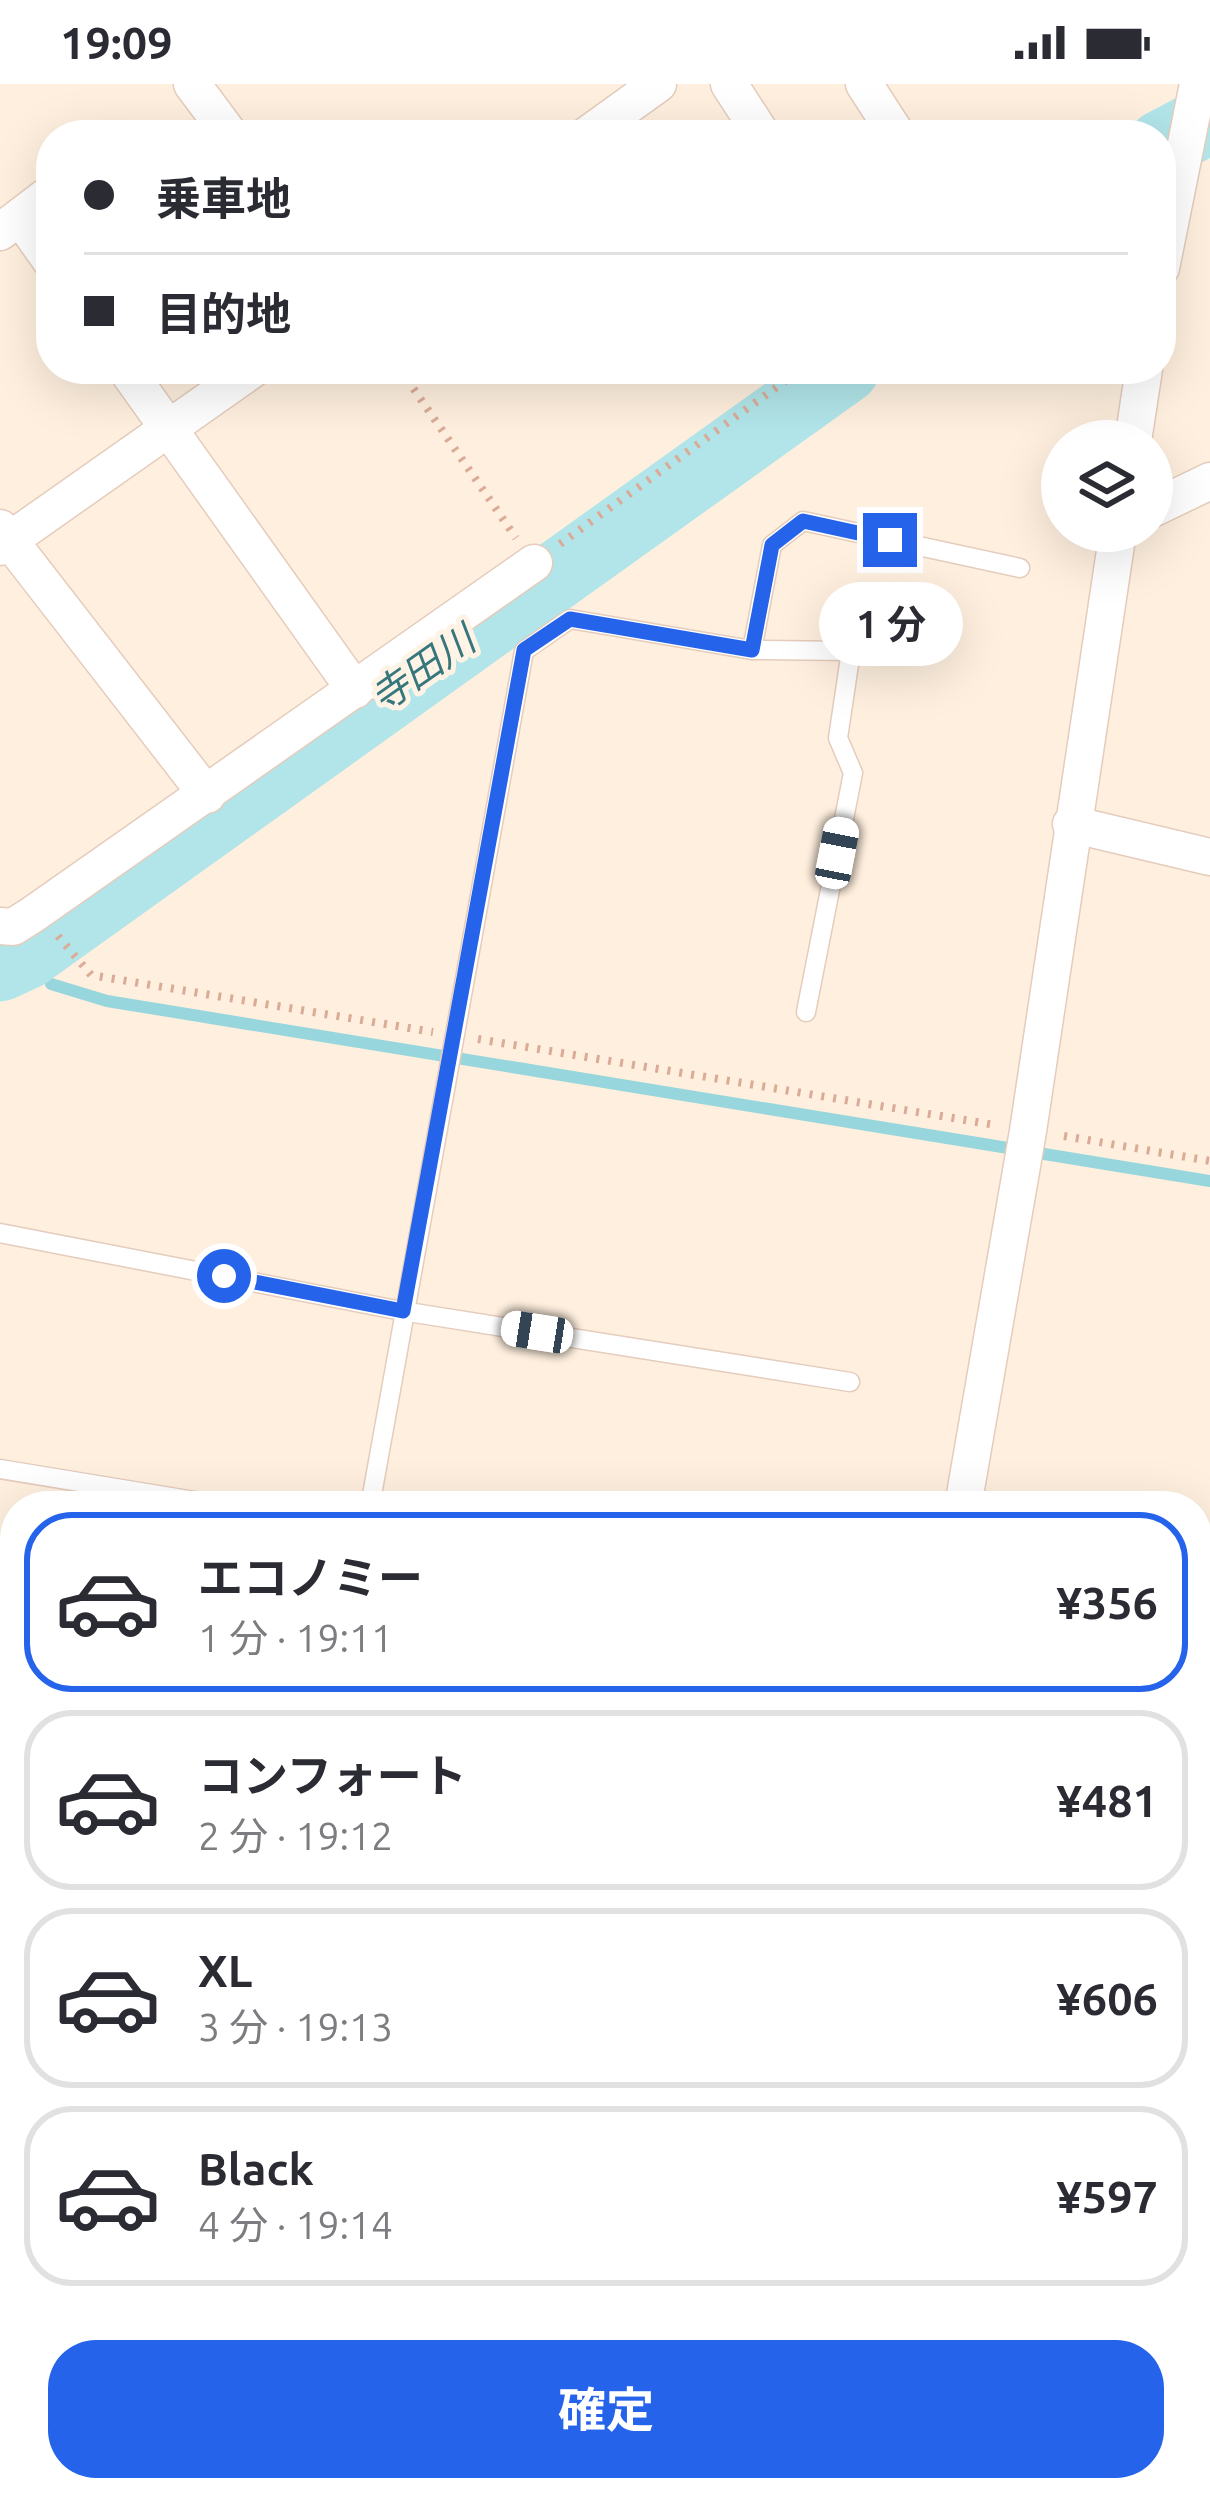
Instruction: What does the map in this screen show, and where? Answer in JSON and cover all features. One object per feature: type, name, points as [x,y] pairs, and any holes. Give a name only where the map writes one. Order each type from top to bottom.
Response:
[{"type":"street","points":[[192,84],[219,120]]},
{"type":"street","points":[[729,84],[752,120]]},
{"type":"street","points":[[864,84],[887,120]]},
{"type":"street","points":[[604,120],[642,89]]},
{"type":"street","points":[[1176,194],[1194,101]]},
{"type":"street","points":[[36,205],[10,224],[36,247]]},
{"type":"street","points":[[137,384],[355,690]]},
{"type":"street","points":[[207,795],[3,538],[232,384]]},
{"type":"street","points":[[1136,420],[1142,384]]},
{"type":"street","points":[[1173,499],[1210,481]]},
{"type":"street","points":[[966,1491],[1028,1131],[1115,552]]},
{"type":"street","points":[[0,926],[13,927],[32,915],[534,563]]},
{"type":"street","points":[[1071,824],[1210,857]]},
{"type":"lane","points":[[752,650],[772,545],[803,521],[1020,568]]},
{"type":"lane","points":[[373,1491],[524,650],[570,619],[752,650],[850,651],[838,738],[853,773],[806,1012]]},
{"type":"lane","points":[[0,1233],[403,1311],[850,1382]]},
{"type":"lane","points":[[0,1469],[134,1491]]},
{"type":"path","points":[[410,384],[534,563],[775,384]]},
{"type":"path","points":[[62,941],[91,975],[1210,1161]]},
{"type":"waterway","name":"寺田川","points":[[1176,137],[1210,119]]},
{"type":"waterway","name":"寺田川","points":[[0,967],[26,955],[824,384]]},
{"type":"waterway","points":[[51,984],[107,1001],[1210,1181]]},
{"type":"route","points":[[224,1276],[403,1311],[524,650],[570,619],[752,650],[772,545],[803,521],[890,540]]}]
